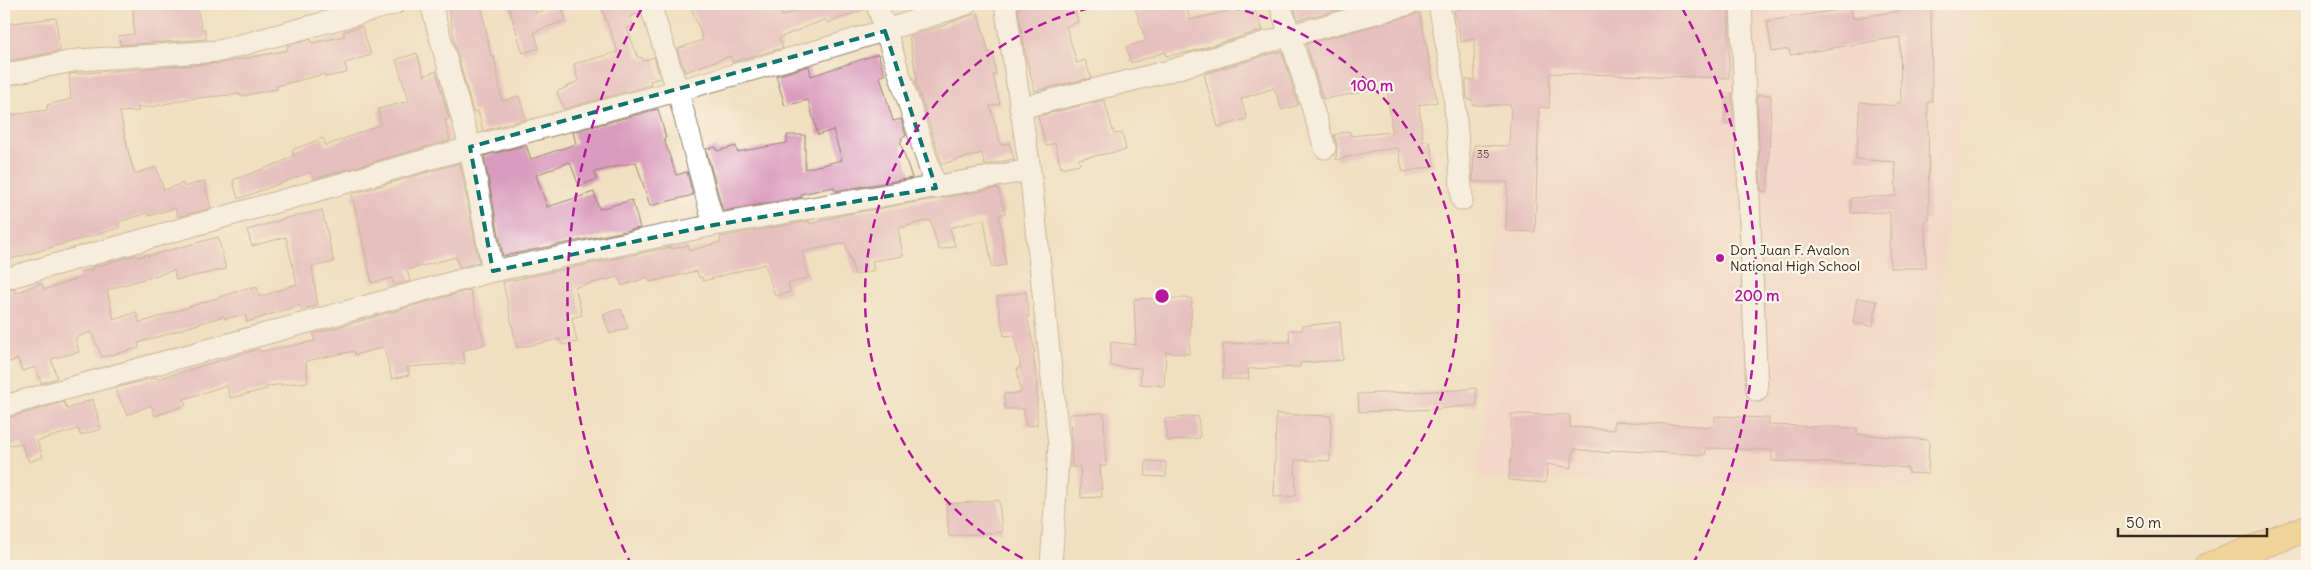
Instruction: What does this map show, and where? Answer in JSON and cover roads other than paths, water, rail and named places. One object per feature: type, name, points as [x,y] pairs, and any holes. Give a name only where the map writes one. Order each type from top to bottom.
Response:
[{"type":"main road","points":[[2208,566],[2307,528]]},
{"type":"street","points":[[4,75],[78,60],[218,51],[394,4]]},
{"type":"street","points":[[431,4],[470,147],[493,271]]},
{"type":"street","points":[[650,4],[678,92],[714,226]]},
{"type":"street","points":[[877,4],[936,188]]},
{"type":"street","points":[[4,279],[470,147],[678,92],[885,31],[966,4]]},
{"type":"street","points":[[1005,4],[1030,170],[1059,445],[1051,566]]},
{"type":"street","points":[[1280,4],[1288,36],[1325,148]]},
{"type":"street","points":[[1020,108],[1165,72],[1288,36],[1409,4]]},
{"type":"street","points":[[1439,4],[1453,80],[1462,200]]},
{"type":"street","points":[[1741,4],[1757,390]]},
{"type":"street","points":[[4,406],[493,271],[714,226],[1030,170]]},
{"type":"place","name":"Don Juan F. Avalon National High School","points":[[1720,258]]}]
